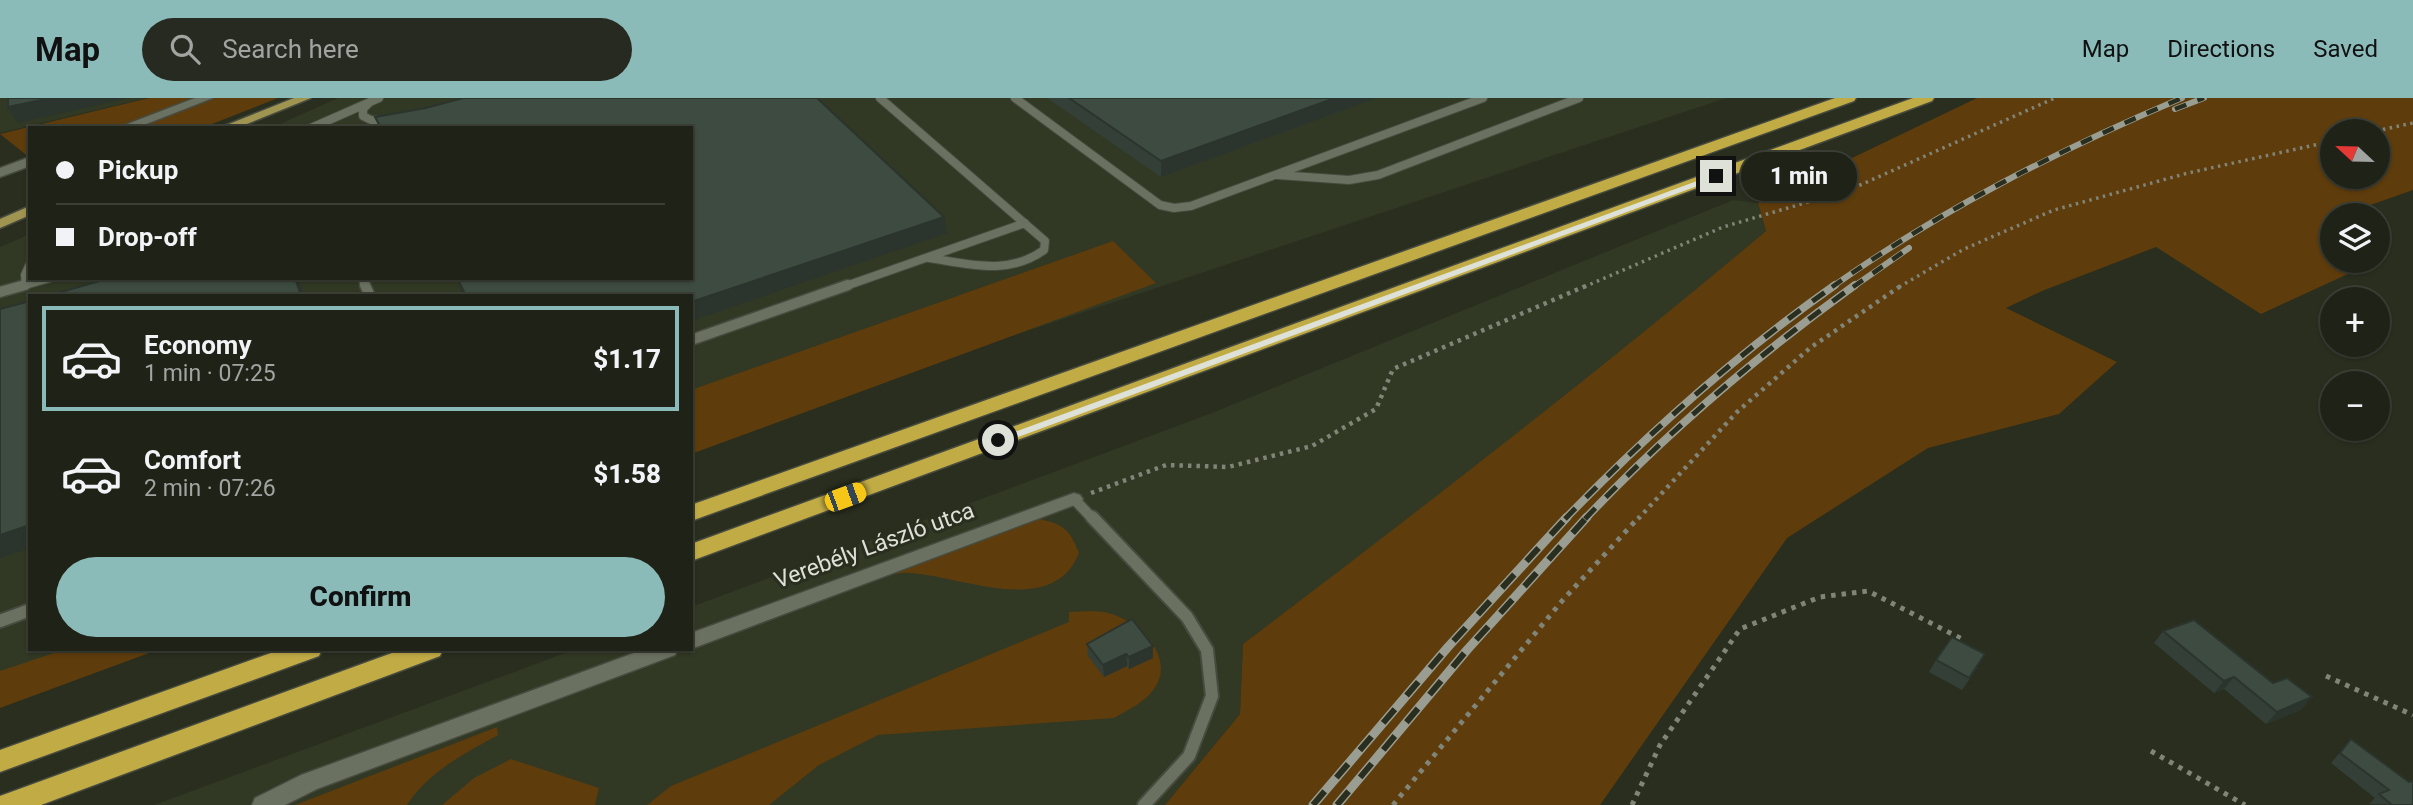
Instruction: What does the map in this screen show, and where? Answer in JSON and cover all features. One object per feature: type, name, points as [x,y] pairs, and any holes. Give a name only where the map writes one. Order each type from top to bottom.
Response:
[{"type":"highway","points":[[693,512],[1849,98]]},
{"type":"highway","points":[[693,552],[1927,98]]},
{"type":"highway","points":[[0,761],[304,651]]},
{"type":"highway","points":[[9,805],[426,651]]},
{"type":"highway","points":[[37,805],[134,759]]},
{"type":"main road","points":[[230,126],[305,98]]},
{"type":"main road","points":[[0,223],[28,211]]},
{"type":"street","points":[[129,126],[207,98]]},
{"type":"street","points":[[0,173],[28,162]]},
{"type":"street","name":"Verebély László utca","points":[[693,640],[1074,499]]},
{"type":"street","points":[[263,805],[309,782],[663,651]]},
{"type":"lane","points":[[880,98],[1045,241],[1044,250],[1023,264],[991,266],[926,257]]},
{"type":"lane","points":[[1015,98],[1160,205],[1174,208],[1191,206],[1483,98]]},
{"type":"lane","points":[[1275,175],[1349,180],[1378,175],[1579,98]]},
{"type":"lane","points":[[375,100],[363,110],[363,116],[382,123],[401,122],[386,126]]},
{"type":"lane","points":[[316,126],[375,100]]},
{"type":"lane","points":[[693,339],[1025,223]]},
{"type":"lane","points":[[26,285],[25,275],[28,268]]},
{"type":"lane","points":[[0,292],[43,280]]},
{"type":"lane","points":[[1074,499],[1187,617],[1207,650],[1212,696],[1189,756],[1144,805]]},
{"type":"lane","points":[[0,621],[28,611]]},
{"type":"path","points":[[1074,499],[1166,465],[1228,467],[1312,446],[1376,410],[1393,369],[1723,228],[1849,190],[2055,98]]},
{"type":"path","points":[[2390,128],[2413,123]]},
{"type":"path","points":[[1393,805],[1562,601],[1737,412],[1810,348],[1900,286],[1964,249],[2054,210],[2188,173],[2320,144]]},
{"type":"path","points":[[1632,805],[1660,745],[1740,629],[1820,597],[1868,591],[1964,640]]},
{"type":"path","points":[[2326,676],[2413,715]]},
{"type":"path","points":[[2151,751],[2245,805]]},
{"type":"shaded area","points":[[0,98],[147,98],[28,126],[0,133]]},
{"type":"shaded area","points":[[149,98],[278,98],[207,126],[33,126]]},
{"type":"shaded area","points":[[338,98],[1726,98],[693,442],[693,294],[28,294],[28,651],[66,651],[0,673],[0,247],[28,235],[28,280],[693,280],[693,126],[275,126]]},
{"type":"shaded area","points":[[1977,98],[2413,98],[2413,190],[2376,203],[2320,203],[2320,273],[2350,273],[2261,314],[2156,247],[2042,291],[2006,308],[2117,362],[2059,414],[1928,448],[1787,538],[1600,805],[1165,805],[1240,714],[1243,644],[1507,441],[1766,231],[1758,203]]},
{"type":"shaded area","points":[[28,127],[28,156],[0,134]]},
{"type":"shaded area","points":[[1733,200],[1758,203],[1766,231],[1640,337],[1398,528],[1243,644],[1240,714],[1165,805],[154,805],[571,651],[693,651],[693,606],[1212,413]]},
{"type":"shaded area","points":[[1113,241],[1156,283],[693,453],[693,389]]},
{"type":"shaded area","points":[[1035,518],[1063,528],[1072,537],[1079,553],[1066,573],[1049,584],[1028,589],[1004,589],[910,573],[872,578]]},
{"type":"shaded area","points":[[1069,612],[1099,612],[1120,617],[1131,623],[1151,642],[1161,665],[1160,677],[1146,698],[1114,718],[878,735],[819,765],[769,805],[647,805],[671,786],[1069,622]]},
{"type":"shaded area","points":[[60,651],[155,651],[0,708],[0,671]]},
{"type":"shaded area","points":[[497,727],[498,735],[436,774],[407,805],[295,805]]},
{"type":"shaded area","points":[[511,759],[599,788],[595,805],[442,805],[474,778]]},
{"type":"building","points":[[8,98],[51,98],[8,107]]},
{"type":"building","points":[[463,98],[817,98],[944,217],[693,301],[693,294],[465,294],[458,280],[693,280],[693,126],[380,126],[375,117]]},
{"type":"building","points":[[1069,98],[1335,98],[1161,161]]},
{"type":"building","points":[[103,280],[296,280],[300,294],[54,294]]},
{"type":"building","points":[[28,302],[28,526],[0,535],[0,309]]},
{"type":"building","points":[[1132,619],[1153,646],[1129,657],[1126,654],[1103,665],[1087,644]]},
{"type":"building","points":[[2194,620],[2273,683],[2287,678],[2312,697],[2277,712],[2234,677],[2224,681],[2163,631]]},
{"type":"building","points":[[1952,637],[1985,654],[1969,678],[1936,660]]},
{"type":"building","points":[[2351,739],[2409,782],[2413,781],[2413,805],[2392,805],[2379,794],[2389,790],[2340,753]]},
{"type":"railway","points":[[1835,285],[1916,232],[2002,183],[2182,98]]},
{"type":"railway","points":[[2175,109],[2204,98]]},
{"type":"railway","points":[[1853,287],[1909,248]]},
{"type":"railway","points":[[1567,517],[1694,396],[1763,339],[1835,285]]},
{"type":"railway","points":[[1585,519],[1648,456],[1714,396],[1783,339],[1855,285]]},
{"type":"railway","points":[[1313,805],[1448,647],[1567,517]]},
{"type":"railway","points":[[1337,805],[1467,650],[1587,517]]},
{"type":"route","points":[[998,440],[1716,176]]}]
